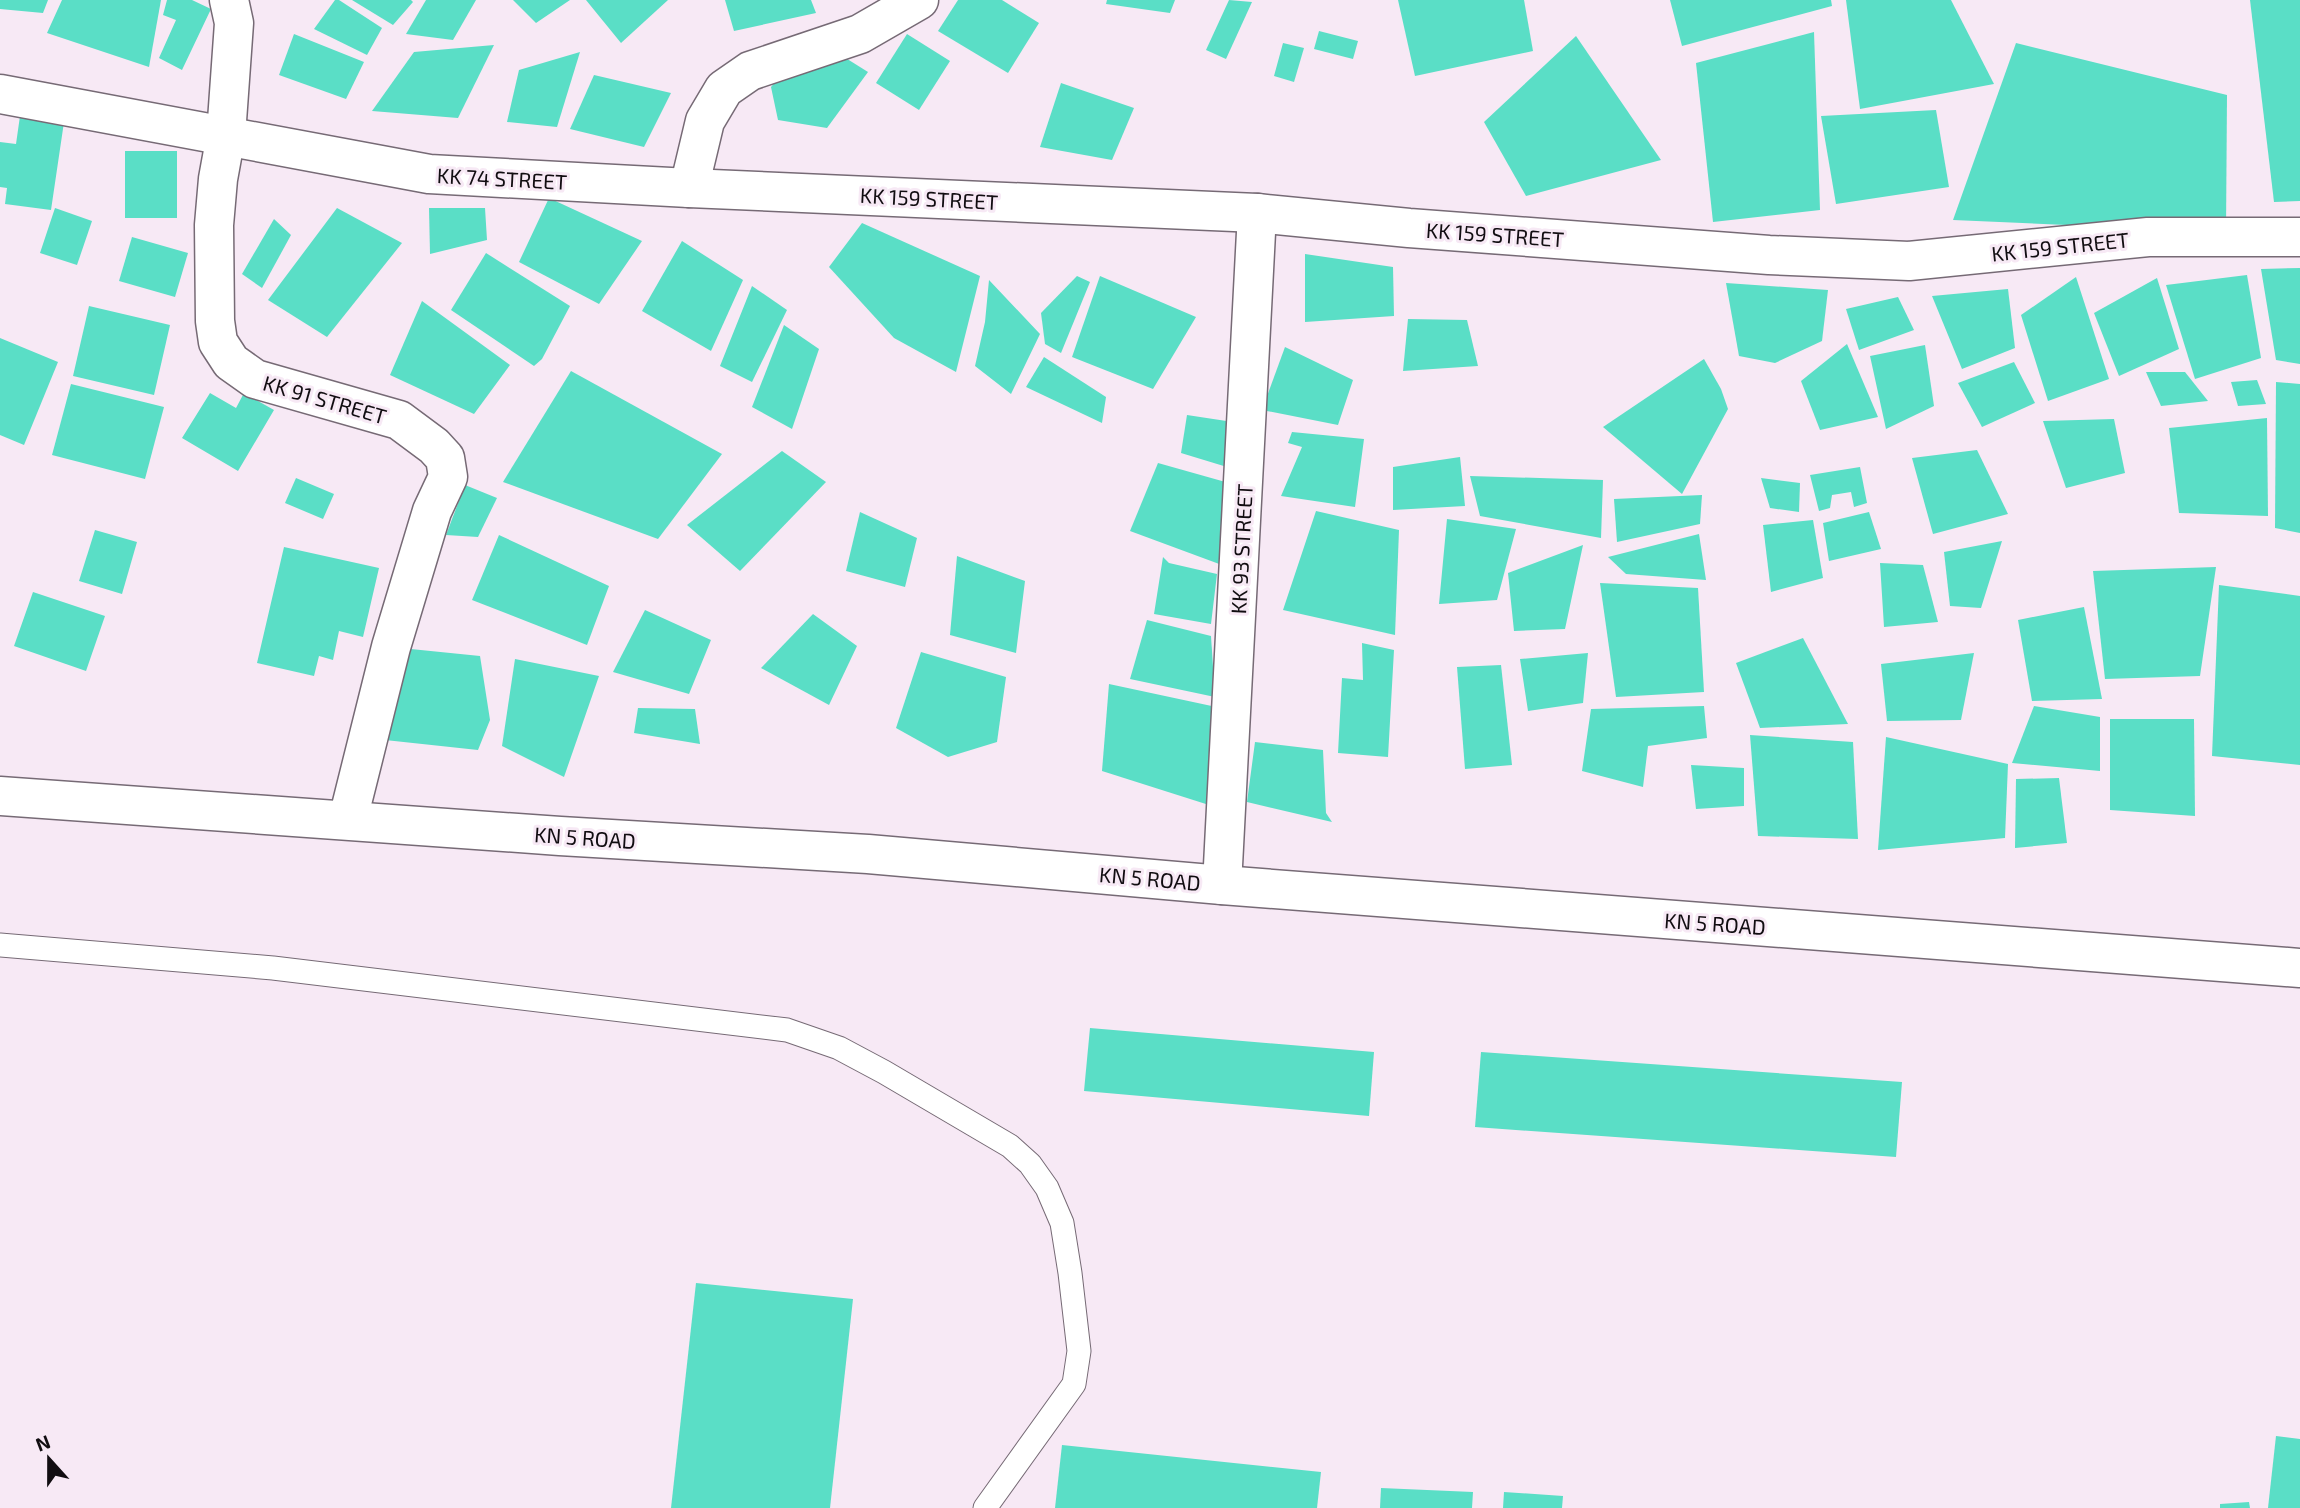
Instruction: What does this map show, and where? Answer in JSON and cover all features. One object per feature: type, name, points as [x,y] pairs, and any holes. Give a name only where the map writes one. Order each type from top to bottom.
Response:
[{"type":"street","name":"KK 91 STREET","points":[[229,0],[234,23],[226,135],[218,179],[214,225],[215,321],[218,342],[230,362],[255,379],[399,420],[434,446],[445,458],[448,477],[432,510],[391,647],[348,819]]},
{"type":"street","points":[[689,188],[705,121],[724,89],[750,71],[860,34],[919,0]]},
{"type":"street","name":"KK 74 STREET","points":[[0,94],[429,174],[689,188]]},
{"type":"street","name":"KK 159 STREET","points":[[689,188],[1257,213],[1409,228],[1769,255],[1909,261],[2148,237],[2300,237]]},
{"type":"street","name":"KK 93 STREET","points":[[1222,885],[1257,213]]},
{"type":"street","name":"KN 5 ROAD","points":[[0,796],[560,836],[867,854],[1222,885],[2300,968]]},
{"type":"lane","points":[[0,945],[273,968],[512,999],[787,1030],[839,1048],[884,1072],[1010,1146],[1030,1164],[1047,1188],[1062,1223],[1079,1351],[1074,1384],[985,1508]]},
{"type":"building","points":[[0,0],[48,0],[43,13],[0,9]]},
{"type":"building","points":[[62,0],[161,0],[149,67],[47,33]]},
{"type":"building","points":[[167,0],[192,0],[211,9],[182,70],[159,58],[176,20],[163,15]]},
{"type":"building","points":[[335,0],[382,28],[367,55],[314,29]]},
{"type":"building","points":[[352,0],[411,0],[413,2],[393,25]]},
{"type":"building","points":[[426,0],[476,0],[453,40],[406,34]]},
{"type":"building","points":[[513,0],[570,0],[536,23]]},
{"type":"building","points":[[586,0],[668,0],[621,43]]},
{"type":"building","points":[[725,0],[811,0],[816,13],[734,31]]},
{"type":"building","points":[[958,0],[1002,0],[1039,23],[1008,73],[938,31]]},
{"type":"building","points":[[1107,0],[1175,0],[1170,13],[1106,4]]},
{"type":"building","points":[[1229,0],[1252,2],[1226,59],[1206,50]]},
{"type":"building","points":[[1398,0],[1524,0],[1533,51],[1415,76]]},
{"type":"building","points":[[1670,0],[1831,0],[1832,6],[1682,46]]},
{"type":"building","points":[[1846,0],[1951,0],[1994,84],[1860,109]]},
{"type":"building","points":[[2250,0],[2300,0],[2300,201],[2274,202]]},
{"type":"building","points":[[1319,31],[1358,41],[1353,59],[1314,49]]},
{"type":"building","points":[[1814,32],[1820,210],[1713,222],[1696,63]]},
{"type":"building","points":[[294,34],[364,62],[346,99],[279,75]]},
{"type":"building","points":[[907,34],[950,61],[919,110],[876,83]]},
{"type":"building","points":[[1576,36],[1661,160],[1526,196],[1484,122]]},
{"type":"building","points":[[1283,43],[1304,48],[1294,82],[1274,76]]},
{"type":"building","points":[[2016,43],[2227,95],[2226,232],[1953,220]]},
{"type":"building","points":[[494,45],[458,118],[372,111],[414,52]]},
{"type":"building","points":[[580,52],[557,127],[507,122],[519,70]]},
{"type":"building","points":[[798,55],[844,57],[868,72],[827,128],[778,120],[771,87]]},
{"type":"building","points":[[594,75],[671,93],[644,147],[570,129]]},
{"type":"building","points":[[1061,83],[1134,108],[1112,160],[1040,147]]},
{"type":"building","points":[[1936,110],[1949,187],[1836,204],[1821,116]]},
{"type":"building","points":[[20,116],[64,122],[51,210],[5,204],[7,188],[0,187],[0,142],[16,144]]},
{"type":"building","points":[[125,151],[177,151],[177,218],[125,218]]},
{"type":"building","points":[[549,198],[642,241],[599,304],[519,262]]},
{"type":"building","points":[[55,208],[92,221],[77,265],[40,253]]},
{"type":"building","points":[[337,208],[402,243],[327,337],[268,300]]},
{"type":"building","points":[[429,208],[485,208],[487,240],[430,254]]},
{"type":"building","points":[[274,219],[291,235],[262,288],[242,274]]},
{"type":"building","points":[[862,223],[980,276],[956,372],[894,338],[829,267]]},
{"type":"building","points":[[132,237],[188,253],[175,297],[119,281]]},
{"type":"building","points":[[682,241],[743,280],[711,351],[642,311]]},
{"type":"building","points":[[486,253],[570,306],[542,359],[534,366],[451,310]]},
{"type":"building","points":[[1305,254],[1393,267],[1394,316],[1305,322]]},
{"type":"building","points":[[2300,268],[2300,364],[2276,360],[2261,269]]},
{"type":"building","points":[[2247,275],[2261,358],[2195,379],[2166,285]]},
{"type":"building","points":[[1077,276],[1090,282],[1061,353],[1045,344],[1041,313]]},
{"type":"building","points":[[1100,276],[1196,317],[1153,389],[1072,357]]},
{"type":"building","points":[[2076,277],[2109,379],[2048,401],[2021,315]]},
{"type":"building","points":[[2157,278],[2179,349],[2119,376],[2094,313]]},
{"type":"building","points":[[989,280],[1040,334],[1011,394],[975,366],[985,322]]},
{"type":"building","points":[[1726,283],[1828,290],[1822,341],[1775,363],[1739,356]]},
{"type":"building","points":[[752,286],[787,310],[752,382],[720,366]]},
{"type":"building","points":[[2008,289],[2015,348],[1962,369],[1932,296]]},
{"type":"building","points":[[1898,297],[1914,330],[1859,350],[1846,309]]},
{"type":"building","points":[[422,301],[510,365],[474,414],[390,375]]},
{"type":"building","points":[[89,306],[170,325],[154,395],[73,376]]},
{"type":"building","points":[[1408,319],[1467,320],[1478,366],[1403,371]]},
{"type":"building","points":[[784,325],[819,349],[792,429],[752,407]]},
{"type":"building","points":[[0,338],[58,362],[24,445],[0,435]]},
{"type":"building","points":[[1847,344],[1878,417],[1820,430],[1801,381]]},
{"type":"building","points":[[1925,345],[1934,406],[1886,429],[1870,356]]},
{"type":"building","points":[[1285,347],[1353,380],[1338,425],[1262,410]]},
{"type":"building","points":[[1044,357],[1106,397],[1102,423],[1026,387]]},
{"type":"building","points":[[1704,359],[1721,389],[1728,409],[1682,494],[1603,427]]},
{"type":"building","points":[[2014,362],[2035,403],[1982,427],[1958,383]]},
{"type":"building","points":[[571,371],[722,454],[658,539],[503,482]]},
{"type":"building","points":[[2146,372],[2185,372],[2208,401],[2161,406]]},
{"type":"building","points":[[2257,380],[2266,404],[2238,406],[2231,382]]},
{"type":"building","points":[[2276,382],[2300,384],[2300,533],[2275,528]]},
{"type":"building","points":[[71,384],[164,407],[145,479],[52,455]]},
{"type":"building","points":[[210,393],[236,408],[244,393],[274,410],[238,471],[182,438]]},
{"type":"building","points":[[1187,415],[1233,422],[1227,467],[1181,453]]},
{"type":"building","points":[[2267,418],[2268,516],[2179,513],[2169,428]]},
{"type":"building","points":[[2114,419],[2125,473],[2066,488],[2043,421]]},
{"type":"building","points":[[1292,432],[1364,439],[1355,507],[1281,496],[1302,447],[1288,443]]},
{"type":"building","points":[[1977,450],[2008,514],[1933,534],[1912,458]]},
{"type":"building","points":[[782,451],[826,482],[740,571],[687,525]]},
{"type":"building","points":[[1460,457],[1465,506],[1393,510],[1393,467]]},
{"type":"building","points":[[1158,463],[1229,483],[1230,568],[1130,531]]},
{"type":"building","points":[[1860,467],[1867,503],[1854,507],[1851,492],[1832,495],[1830,508],[1819,511],[1810,475]]},
{"type":"building","points":[[1470,476],[1603,480],[1601,538],[1480,516]]},
{"type":"building","points":[[296,478],[334,494],[323,519],[285,503]]},
{"type":"building","points":[[1761,478],[1800,483],[1799,512],[1770,508]]},
{"type":"building","points":[[465,485],[497,498],[478,537],[446,535]]},
{"type":"building","points":[[1702,495],[1700,524],[1617,542],[1614,499]]},
{"type":"building","points":[[1316,511],[1399,530],[1395,635],[1283,610]]},
{"type":"building","points":[[860,512],[917,538],[905,587],[846,571]]},
{"type":"building","points":[[1869,512],[1881,549],[1829,561],[1823,523]]},
{"type":"building","points":[[1447,519],[1516,529],[1497,600],[1439,604]]},
{"type":"building","points":[[1813,520],[1823,578],[1771,592],[1763,525]]},
{"type":"building","points":[[95,530],[137,542],[122,594],[79,581]]},
{"type":"building","points":[[1699,534],[1706,580],[1626,574],[1608,557]]},
{"type":"building","points":[[499,535],[609,586],[587,645],[472,600]]},
{"type":"building","points":[[2002,541],[1981,608],[1950,606],[1944,552]]},
{"type":"building","points":[[1583,545],[1565,629],[1514,631],[1508,573]]},
{"type":"building","points":[[284,547],[379,568],[363,637],[339,631],[333,660],[319,656],[314,676],[257,663]]},
{"type":"building","points":[[957,556],[1025,581],[1016,653],[950,635]]},
{"type":"building","points":[[1163,557],[1169,563],[1217,574],[1211,624],[1154,614]]},
{"type":"building","points":[[1880,563],[1923,565],[1938,622],[1884,627]]},
{"type":"building","points":[[2216,567],[2200,676],[2105,679],[2093,571]]},
{"type":"building","points":[[1600,583],[1698,588],[1704,692],[1616,697]]},
{"type":"building","points":[[2219,585],[2300,596],[2300,765],[2212,756]]},
{"type":"building","points":[[33,592],[105,616],[86,671],[14,646]]},
{"type":"building","points":[[2084,607],[2102,699],[2032,701],[2018,620]]},
{"type":"building","points":[[645,610],[711,640],[689,694],[613,672]]},
{"type":"building","points":[[813,614],[857,646],[829,705],[761,668]]},
{"type":"building","points":[[1147,620],[1211,636],[1215,697],[1130,679]]},
{"type":"building","points":[[1803,638],[1848,724],[1760,728],[1736,663]]},
{"type":"building","points":[[1362,643],[1394,650],[1388,757],[1338,753],[1342,678],[1363,680]]},
{"type":"building","points":[[391,647],[480,656],[490,720],[478,750],[385,740]]},
{"type":"building","points":[[921,652],[1006,677],[997,742],[948,757],[896,728]]},
{"type":"building","points":[[1588,653],[1583,703],[1528,711],[1520,659]]},
{"type":"building","points":[[1974,653],[1961,720],[1887,721],[1881,664]]},
{"type":"building","points":[[515,659],[599,676],[564,777],[502,746]]},
{"type":"building","points":[[1501,665],[1512,765],[1465,769],[1457,667]]},
{"type":"building","points":[[1109,684],[1221,708],[1209,805],[1102,771]]},
{"type":"building","points":[[1704,706],[1707,738],[1648,746],[1643,787],[1582,771],[1591,709]]},
{"type":"building","points":[[2034,706],[2100,717],[2100,771],[2012,763]]},
{"type":"building","points":[[638,708],[695,709],[700,744],[634,733]]},
{"type":"building","points":[[2110,719],[2194,719],[2195,816],[2110,810]]},
{"type":"building","points":[[1750,735],[1853,742],[1858,839],[1758,836]]},
{"type":"building","points":[[1886,737],[2008,764],[2005,838],[1878,850]]},
{"type":"building","points":[[1255,742],[1323,750],[1326,813],[1332,822],[1247,802]]},
{"type":"building","points":[[1691,765],[1744,768],[1744,806],[1696,809]]},
{"type":"building","points":[[2059,778],[2067,843],[2015,848],[2016,779]]},
{"type":"building","points":[[1090,1028],[1374,1052],[1369,1116],[1084,1091]]},
{"type":"building","points":[[1481,1052],[1902,1082],[1896,1157],[1475,1127]]},
{"type":"building","points":[[696,1283],[853,1299],[830,1508],[671,1508]]},
{"type":"building","points":[[2276,1436],[2300,1439],[2300,1508],[2268,1508]]},
{"type":"building","points":[[1062,1445],[1321,1472],[1317,1508],[1055,1508]]},
{"type":"building","points":[[1381,1488],[1473,1492],[1472,1508],[1380,1508]]},
{"type":"building","points":[[1504,1492],[1563,1496],[1562,1508],[1503,1508]]},
{"type":"building","points":[[2249,1502],[2250,1508],[2220,1508],[2220,1504]]}]
